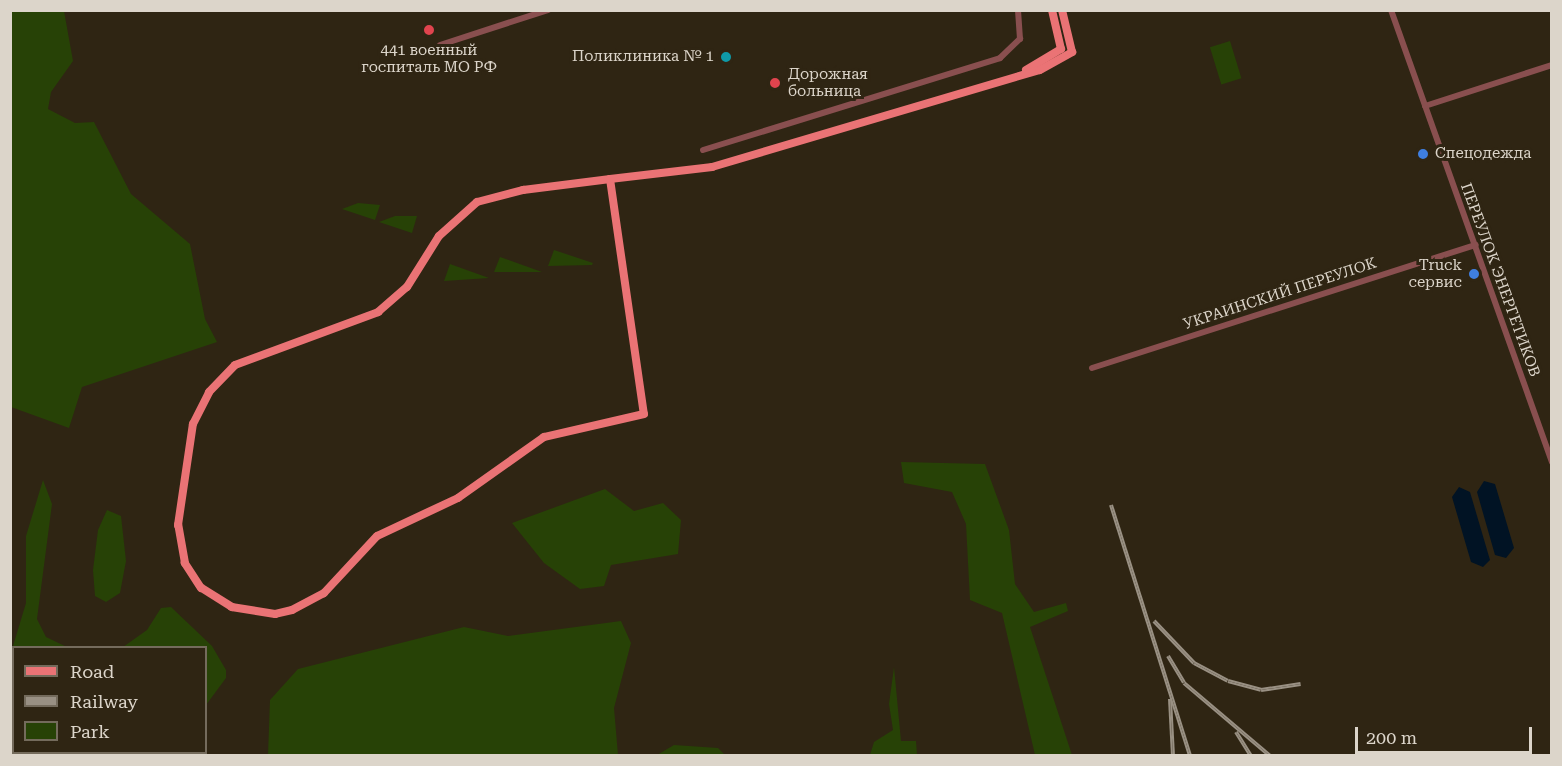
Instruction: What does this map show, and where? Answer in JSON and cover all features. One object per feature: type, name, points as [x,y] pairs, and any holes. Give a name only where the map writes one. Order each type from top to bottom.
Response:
[{"type":"main road","points":[[1024,71],[1061,49],[1052,10]]},
{"type":"main road","points":[[609,178],[644,414],[544,437],[458,498],[377,536],[324,593],[292,610],[253,612],[201,588],[182,557],[178,525],[193,424],[219,379],[235,365],[378,312],[407,287],[439,236],[477,202],[609,178],[712,166],[1024,71],[1040,70],[1072,52],[1062,10]]},
{"type":"street","points":[[440,45],[548,10]]},
{"type":"street","points":[[703,150],[1000,58],[1020,39],[1018,10]]},
{"type":"street","name":"ПЕРЕУЛОК ЭНЕРГЕТИКОВ","points":[[1392,10],[1551,462]]},
{"type":"street","points":[[1425,106],[1551,65]]},
{"type":"street","name":"УКРАИНСКИЙ ПЕРЕУЛОК","points":[[1092,368],[1476,245]]},
{"type":"green space","points":[[10,11],[64,11],[73,61],[51,92],[48,109],[75,123],[94,122],[131,194],[190,244],[205,319],[217,342],[82,387],[69,428],[11,407]]},
{"type":"green space","points":[[1230,41],[1241,78],[1221,84],[1210,47]]},
{"type":"green space","points":[[358,203],[380,205],[375,220],[342,209]]},
{"type":"green space","points":[[395,216],[417,216],[412,233],[379,222]]},
{"type":"green space","points":[[554,250],[593,263],[592,265],[548,266]]},
{"type":"green space","points":[[500,257],[542,272],[494,272]]},
{"type":"green space","points":[[450,264],[489,278],[444,281]]},
{"type":"green space","points":[[901,462],[985,464],[1009,530],[1015,584],[1034,612],[1066,603],[1068,611],[1030,627],[1072,755],[1035,755],[1002,613],[970,600],[966,524],[952,492],[904,483]]},
{"type":"green space","points":[[43,480],[52,504],[37,619],[46,637],[65,646],[13,646],[26,603],[26,536]]},
{"type":"green space","points":[[605,489],[634,511],[663,503],[681,520],[678,554],[611,565],[604,586],[580,589],[544,563],[512,523]]},
{"type":"green space","points":[[107,510],[121,516],[126,561],[120,593],[106,602],[95,596],[93,570],[98,530]]},
{"type":"green space","points":[[171,607],[212,646],[226,670],[226,678],[207,704],[207,646],[124,646],[147,630],[161,608]]},
{"type":"green space","points":[[621,621],[631,643],[614,708],[618,755],[268,755],[270,700],[298,669],[464,627],[508,636]]},
{"type":"green space","points":[[894,667],[901,741],[916,741],[917,755],[870,755],[874,742],[893,730],[889,704]]},
{"type":"green space","points":[[674,745],[718,748],[725,755],[657,755]]},
{"type":"water","points":[[1484,481],[1495,484],[1514,548],[1506,558],[1495,555],[1477,492]]},
{"type":"water","points":[[1459,487],[1470,492],[1490,560],[1483,567],[1471,562],[1452,497]]},
{"type":"railway","points":[[1111,505],[1190,756]]},
{"type":"railway","points":[[1154,621],[1194,663],[1228,681],[1261,690],[1301,684]]},
{"type":"railway","points":[[1168,656],[1184,683],[1270,756]]},
{"type":"railway","points":[[1170,699],[1173,756]]},
{"type":"railway","points":[[1236,732],[1251,756]]},
{"type":"place","name":"441 военный госпиталь МО РФ","points":[[429,30]]},
{"type":"place","name":"Поликлиника № 1","points":[[726,57]]},
{"type":"place","name":"Дорожная больница","points":[[775,83]]},
{"type":"place","name":"Спецодежда","points":[[1423,154]]},
{"type":"place","name":"Truck сервис","points":[[1474,274]]}]
